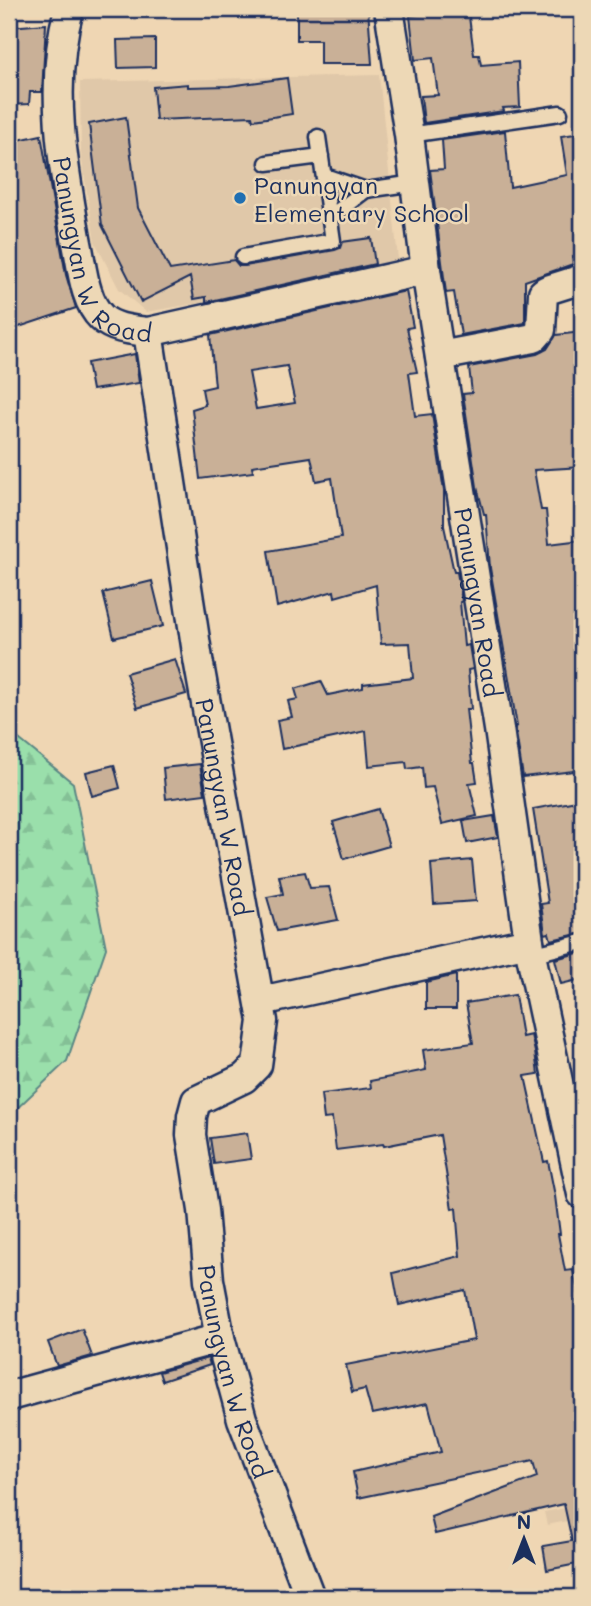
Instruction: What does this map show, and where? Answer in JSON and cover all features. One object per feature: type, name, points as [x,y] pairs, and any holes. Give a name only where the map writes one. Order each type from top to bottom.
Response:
[{"type":"street","name":"Panungyan W Road","points":[[69,9],[59,63],[59,124],[64,169],[84,279],[89,298],[101,318],[114,326],[148,332],[198,659],[261,1001],[263,1021],[257,1065],[244,1078],[196,1101],[192,1116],[191,1135],[203,1210],[209,1280],[220,1338],[242,1419],[310,1597]]},
{"type":"street","name":"Panungyan Road","points":[[389,9],[410,135],[426,270],[499,729],[530,948],[582,1194]]},
{"type":"street","points":[[148,332],[426,270]]},
{"type":"street","points":[[440,356],[534,338],[541,330],[543,293],[582,279]]},
{"type":"street","points":[[261,1001],[530,948]]},
{"type":"street","points":[[9,1396],[220,1338]]},
{"type":"lane","points":[[410,135],[560,113]]},
{"type":"lane","points":[[243,257],[333,241],[318,137]]},
{"type":"lane","points":[[267,163],[321,156]]},
{"type":"lane","points":[[325,176],[366,190],[415,183]]},
{"type":"lane","points":[[330,217],[366,190]]},
{"type":"lane","points":[[530,948],[582,942]]},
{"type":"shaded area","name":"Panungyan Elementary School","points":[[379,75],[399,269],[146,312],[119,289],[95,242],[81,155],[80,82]]},
{"type":"shaded area","points":[[582,1505],[582,1518],[547,1525],[544,1512]]},
{"type":"green space","points":[[9,731],[73,783],[106,948],[67,1061],[9,1116]]},
{"type":"building","points":[[297,9],[368,9],[372,64],[320,64],[320,40],[297,40]]},
{"type":"building","points":[[468,9],[474,55],[479,55],[481,65],[518,62],[520,107],[424,123],[421,96],[438,95],[433,58],[415,60],[410,16]]},
{"type":"building","points":[[46,24],[42,92],[30,92],[29,104],[9,105],[9,27]]},
{"type":"building","points":[[155,39],[155,67],[118,68],[117,40]]},
{"type":"building","points":[[287,78],[292,114],[253,120],[252,116],[156,120],[153,87],[188,84],[188,87],[229,86]]},
{"type":"building","points":[[126,117],[138,208],[170,270],[234,260],[239,266],[245,266],[335,250],[340,248],[342,242],[371,238],[375,264],[206,302],[206,297],[194,299],[190,277],[141,302],[102,225],[89,124]]},
{"type":"building","points":[[505,131],[510,187],[567,175],[561,136],[582,133],[582,255],[572,257],[573,264],[525,281],[525,323],[461,335],[454,292],[446,293],[430,170],[444,169],[442,140]]},
{"type":"building","points":[[41,135],[66,275],[76,308],[16,328],[9,307],[9,142]]},
{"type":"building","points":[[406,291],[413,327],[407,328],[417,372],[409,373],[415,416],[432,414],[444,491],[444,526],[462,601],[464,646],[469,645],[473,669],[468,670],[471,709],[466,709],[472,763],[477,782],[469,783],[477,816],[442,824],[433,787],[424,788],[422,767],[407,769],[406,762],[369,766],[366,731],[282,749],[277,720],[292,717],[288,701],[298,699],[295,689],[321,681],[328,695],[363,688],[363,684],[413,678],[410,643],[381,644],[376,585],[335,597],[334,591],[277,607],[268,551],[341,538],[332,478],[316,481],[311,457],[252,466],[253,472],[200,479],[192,409],[205,405],[202,389],[215,386],[210,335]],"holes":[[[287,366],[295,403],[256,409],[249,372]]]},
{"type":"building","points":[[582,332],[582,467],[534,470],[541,510],[546,510],[549,544],[582,540],[582,770],[523,777],[490,568],[486,514],[477,487],[463,394],[472,393],[469,367],[537,354],[547,349],[556,335]]},
{"type":"building","points":[[135,354],[139,383],[92,390],[87,363]]},
{"type":"building","points":[[152,581],[163,626],[114,638],[103,593]]},
{"type":"building","points":[[175,659],[186,694],[137,708],[126,673]]},
{"type":"building","points":[[200,764],[205,794],[166,799],[163,768]]},
{"type":"building","points":[[114,765],[120,788],[92,796],[86,772]]},
{"type":"building","points":[[582,800],[582,933],[551,940],[549,933],[545,934],[541,904],[548,903],[533,809]]},
{"type":"building","points":[[378,809],[389,846],[344,859],[333,822]]},
{"type":"building","points":[[494,816],[498,837],[467,843],[463,821]]},
{"type":"building","points":[[472,860],[476,901],[434,904],[431,864]]},
{"type":"building","points":[[305,872],[310,888],[329,887],[338,920],[277,931],[267,897],[283,894],[279,876]]},
{"type":"building","points":[[582,952],[582,979],[561,984],[555,959]]},
{"type":"building","points":[[456,975],[456,1009],[426,1009],[426,982]]},
{"type":"building","points":[[515,995],[522,1037],[531,1035],[535,1052],[538,1074],[525,1076],[544,1162],[548,1161],[565,1271],[573,1270],[582,1333],[582,1563],[547,1570],[543,1546],[572,1541],[564,1504],[435,1534],[431,1517],[537,1477],[533,1461],[358,1498],[353,1472],[441,1452],[428,1403],[372,1414],[365,1389],[352,1392],[346,1365],[474,1340],[465,1290],[399,1305],[393,1273],[460,1256],[456,1208],[452,1209],[440,1135],[384,1146],[336,1150],[332,1118],[324,1119],[321,1094],[371,1088],[370,1081],[426,1070],[423,1050],[473,1043],[466,1003]]},
{"type":"building","points":[[247,1133],[251,1159],[214,1164],[210,1138]]},
{"type":"building","points":[[82,1329],[92,1356],[57,1366],[48,1342]]},
{"type":"building","points":[[208,1358],[210,1365],[162,1381],[159,1372]]},
{"type":"place","name":"Panungyan Elementary School","points":[[240,198]]}]
